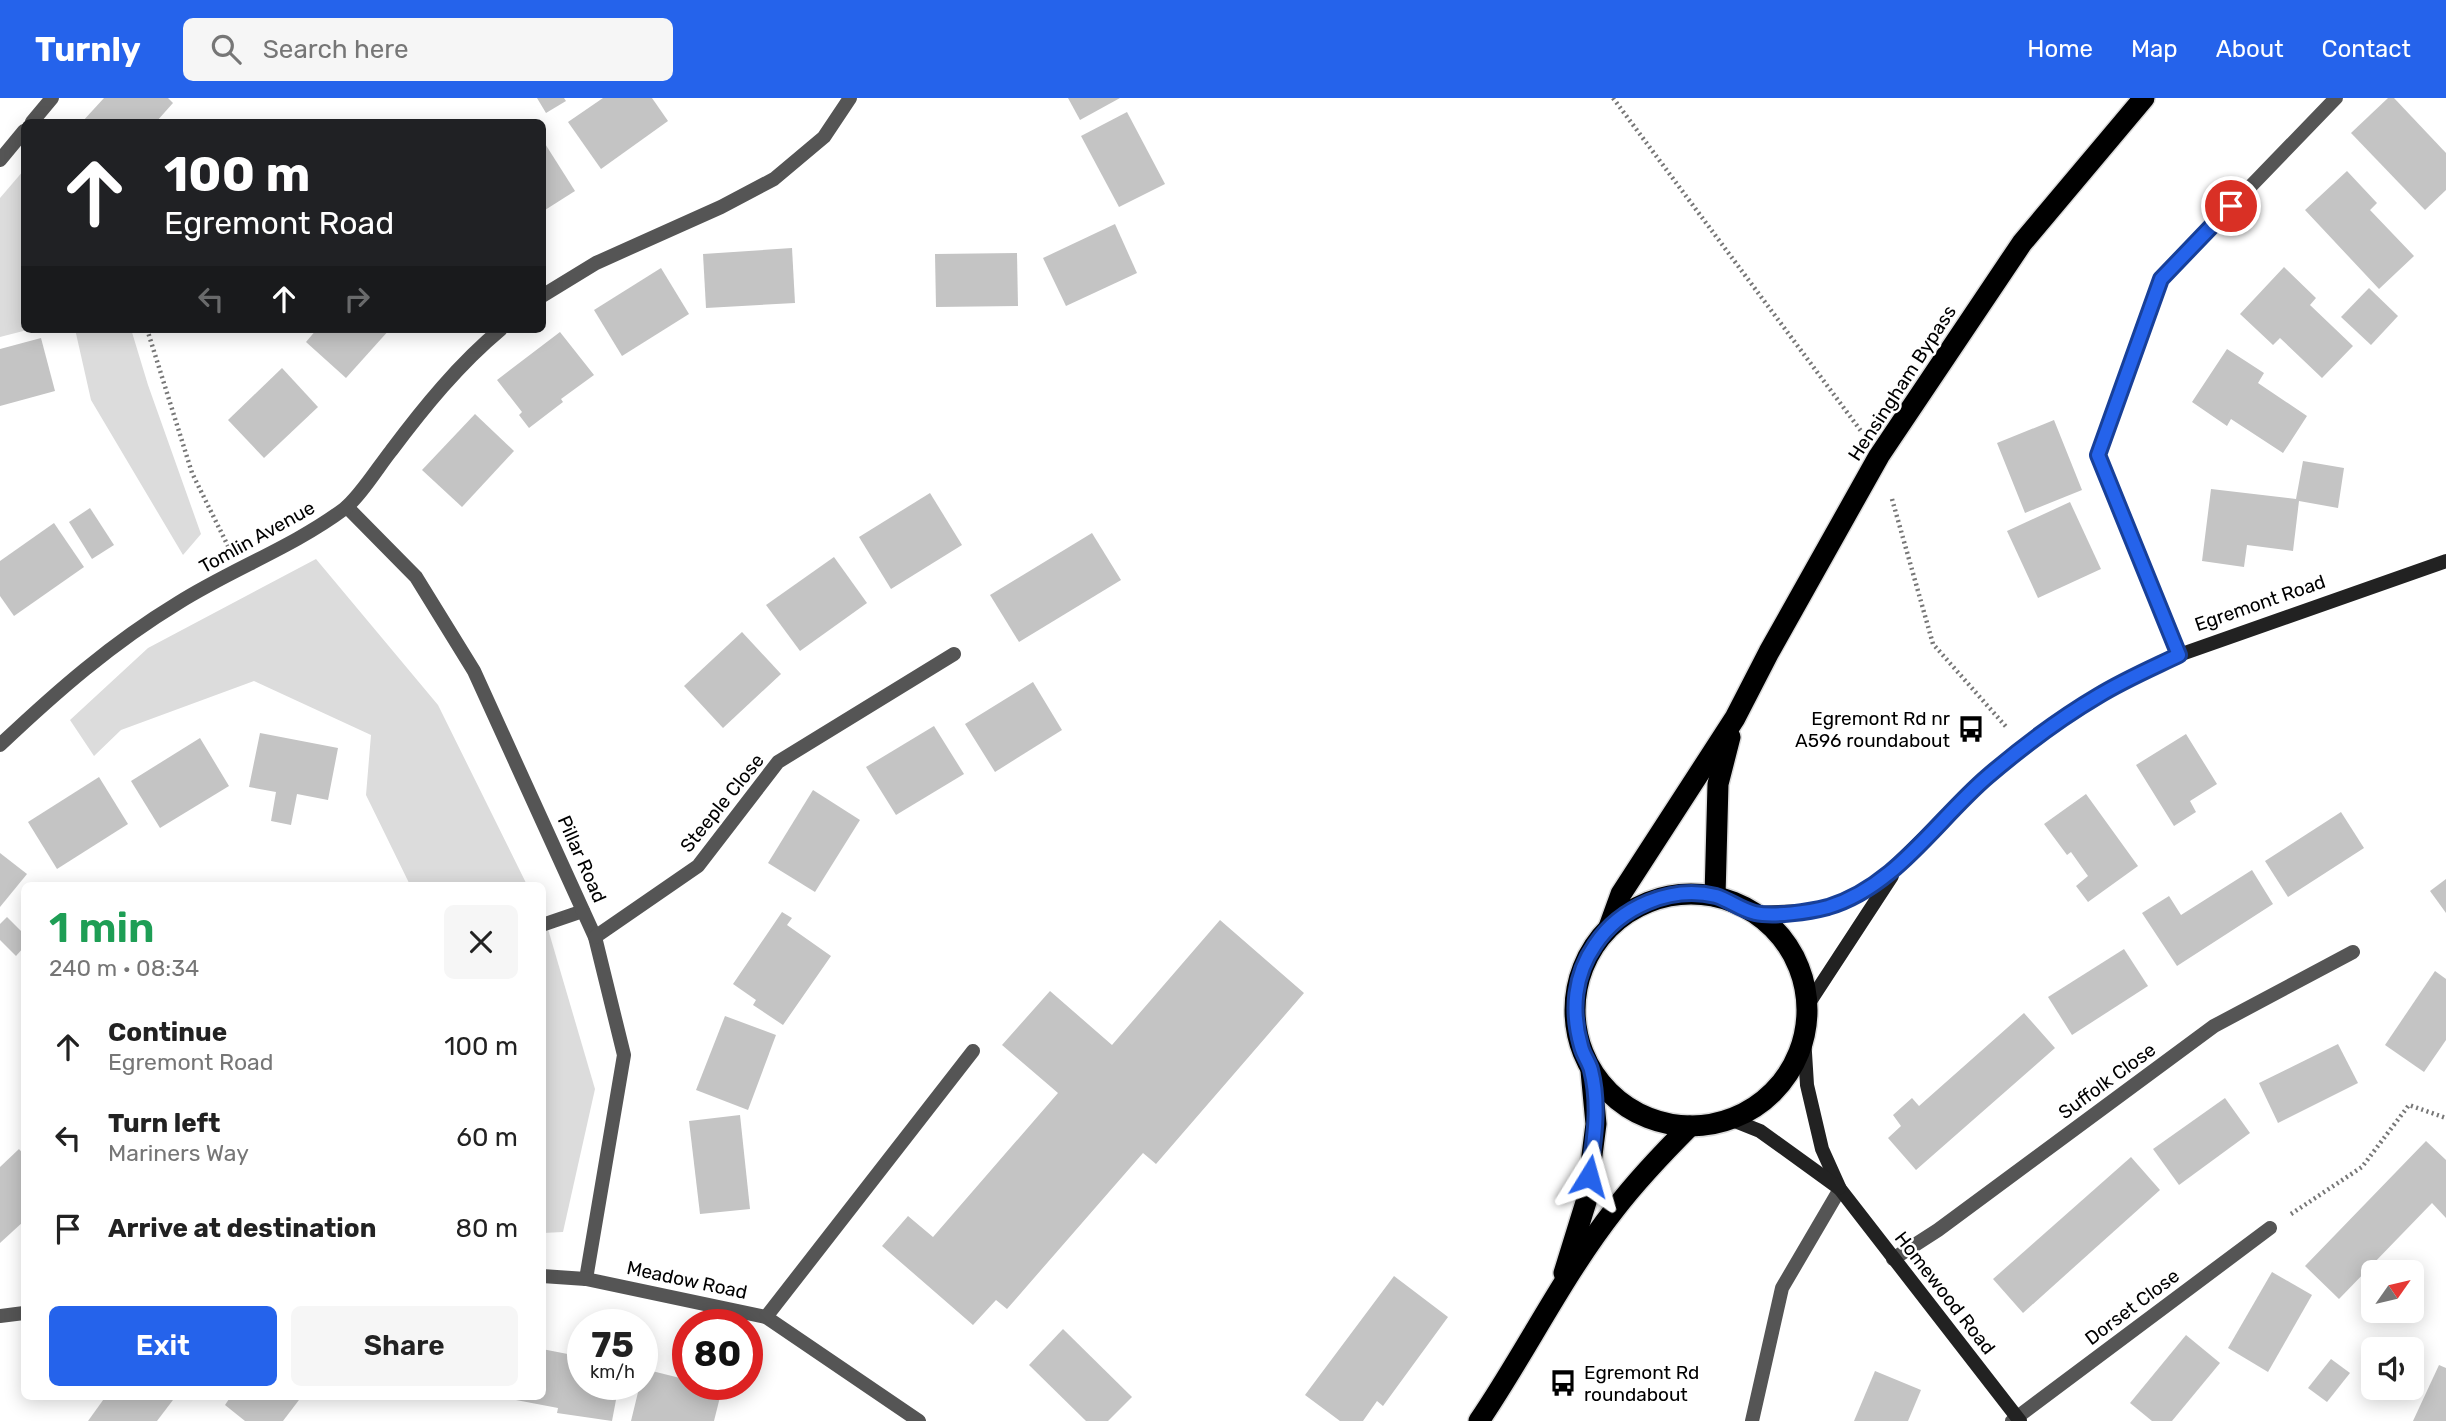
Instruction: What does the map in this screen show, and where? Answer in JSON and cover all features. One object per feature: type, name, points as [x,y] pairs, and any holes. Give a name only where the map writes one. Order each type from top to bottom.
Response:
[{"type":"highway","name":"Hensingham Bypass","points":[[1609,927],[1621,894],[1735,718],[1879,456],[2022,243],[2144,98]]},
{"type":"highway","name":"Hensingham Bypass","points":[[1715,896],[1718,784],[1735,718]]},
{"type":"highway","points":[[1669,896],[1715,896],[1755,913],[1787,943],[1804,984],[1807,1006],[1804,1037],[1797,1058],[1777,1087],[1752,1109],[1730,1119],[1690,1126],[1651,1119],[1633,1111],[1610,1093],[1591,1070],[1576,1028],[1577,985],[1584,964],[1609,927],[1626,913],[1647,902],[1669,896]]},
{"type":"highway","points":[[1557,1295],[1586,1202],[1596,1124],[1591,1070]]},
{"type":"highway","points":[[1479,1421],[1613,1211],[1647,1170],[1690,1126]]},
{"type":"main road","name":"Egremont Road","points":[[1902,861],[1985,779],[2024,747],[2100,694],[2179,655],[2446,561]]},
{"type":"main road","points":[[1755,913],[1805,911],[1829,906],[1856,896],[1881,880],[1902,861]]},
{"type":"main road","points":[[1807,1006],[1902,861]]},
{"type":"main road","points":[[1804,1037],[1807,1085],[1822,1149],[1840,1189]]},
{"type":"main road","points":[[1730,1119],[1760,1131],[1840,1189]]},
{"type":"main road","name":"Homewood Road","points":[[1840,1189],[2016,1419]]},
{"type":"street","points":[[34,119],[52,98]]},
{"type":"street","points":[[546,294],[596,263],[721,207],[774,179],[824,137],[850,98]]},
{"type":"street","points":[[2179,655],[2098,455],[2161,279],[2336,98]]},
{"type":"street","points":[[0,160],[21,135]]},
{"type":"street","name":"Tomlin Avenue","points":[[0,745],[48,699],[116,643],[180,601],[289,544],[347,507],[422,411],[477,349],[496,333]]},
{"type":"street","name":"Pillar Road","points":[[347,507],[416,577],[474,671],[595,937],[624,1055],[586,1279]]},
{"type":"street","name":"Steeple Close","points":[[595,937],[698,866],[778,762],[954,654]]},
{"type":"street","points":[[546,924],[583,911]]},
{"type":"street","name":"Suffolk Close","points":[[1893,1259],[1938,1230],[2214,1026],[2353,952]]},
{"type":"street","points":[[766,1317],[973,1051]]},
{"type":"street","points":[[1752,1421],[1782,1288],[1840,1189]]},
{"type":"street","name":"Dorset Close","points":[[2016,1419],[2270,1228]]},
{"type":"street","name":"Meadow Road","points":[[546,1276],[586,1279],[766,1317],[919,1421]]},
{"type":"street","points":[[0,1316],[21,1313]]},
{"type":"path","points":[[1612,98],[1879,456],[1933,644],[2024,747]]},
{"type":"path","points":[[148,333],[192,473],[239,569]]},
{"type":"path","points":[[2270,1228],[2362,1167],[2409,1105],[2446,1118]]},
{"type":"shaded area","points":[[21,174],[21,332],[0,337],[0,198]]},
{"type":"shaded area","points":[[76,333],[132,333],[201,534],[183,555],[91,400]]},
{"type":"shaded area","points":[[316,559],[438,705],[526,882],[409,882],[366,795],[371,735],[254,681],[121,730],[94,756],[70,720],[148,648]]},
{"type":"shaded area","points":[[546,925],[595,1089],[563,1232],[546,1233]]},
{"type":"building","points":[[104,98],[168,98],[173,103],[159,119],[85,119]]},
{"type":"building","points":[[537,98],[564,98],[566,101],[546,113]]},
{"type":"building","points":[[603,98],[652,98],[668,121],[601,169],[568,122]]},
{"type":"building","points":[[1068,98],[1120,98],[1080,120]]},
{"type":"building","points":[[2388,98],[2394,98],[2446,153],[2446,190],[2425,210],[2351,133]]},
{"type":"building","points":[[1127,112],[1165,184],[1119,207],[1081,136]]},
{"type":"building","points":[[546,145],[575,191],[546,209]]},
{"type":"building","points":[[2347,171],[2377,203],[2370,210],[2414,256],[2379,289],[2305,210]]},
{"type":"building","points":[[1115,224],[1137,273],[1066,306],[1043,258]]},
{"type":"building","points":[[792,248],[795,303],[706,308],[703,254]]},
{"type":"building","points":[[1017,253],[1018,306],[936,307],[935,254]]},
{"type":"building","points":[[2284,267],[2316,298],[2310,305],[2353,346],[2322,378],[2280,338],[2273,345],[2240,314]]},
{"type":"building","points":[[661,268],[689,314],[622,356],[594,310]]},
{"type":"building","points":[[2369,288],[2398,316],[2371,345],[2341,317]]},
{"type":"building","points":[[560,332],[594,375],[561,399],[563,402],[529,428],[519,415],[522,412],[497,380]]},
{"type":"building","points":[[314,333],[386,333],[346,378],[306,342]]},
{"type":"building","points":[[41,338],[55,391],[0,406],[0,349]]},
{"type":"building","points":[[2227,349],[2264,373],[2258,383],[2307,416],[2283,453],[2231,419],[2227,426],[2192,402]]},
{"type":"building","points":[[282,368],[318,407],[264,458],[228,420]]},
{"type":"building","points":[[475,414],[514,451],[462,507],[422,470]]},
{"type":"building","points":[[2054,420],[2082,490],[2025,513],[1997,443]]},
{"type":"building","points":[[2303,461],[2344,468],[2338,508],[2299,501],[2293,551],[2247,545],[2244,567],[2202,561],[2211,489],[2296,499]]},
{"type":"building","points":[[930,493],[962,545],[891,589],[859,537]]},
{"type":"building","points":[[2070,502],[2101,569],[2038,598],[2007,531]]},
{"type":"building","points":[[90,508],[114,545],[92,559],[69,522]]},
{"type":"building","points":[[54,523],[84,567],[14,616],[0,596],[0,561]]},
{"type":"building","points":[[1092,533],[1121,580],[1019,642],[990,595]]},
{"type":"building","points":[[834,557],[867,603],[800,651],[766,605]]},
{"type":"building","points":[[742,632],[781,674],[723,728],[684,686]]},
{"type":"building","points":[[1033,682],[1062,730],[995,772],[965,724]]},
{"type":"building","points":[[934,726],[964,774],[896,815],[866,767]]},
{"type":"building","points":[[260,733],[338,748],[328,800],[297,794],[291,825],[271,821],[276,792],[249,787]]},
{"type":"building","points":[[2186,734],[2217,784],[2190,801],[2196,812],[2174,826],[2136,765]]},
{"type":"building","points":[[200,738],[229,786],[160,828],[131,781]]},
{"type":"building","points":[[99,777],[128,824],[57,869],[28,822]]},
{"type":"building","points":[[813,790],[860,820],[815,892],[768,863]]},
{"type":"building","points":[[2086,794],[2138,866],[2088,902],[2076,886],[2088,876],[2071,852],[2067,855],[2044,824]]},
{"type":"building","points":[[2341,812],[2364,848],[2288,897],[2265,861]]},
{"type":"building","points":[[0,853],[27,874],[0,907]]},
{"type":"building","points":[[2252,870],[2273,904],[2177,966],[2142,913],[2169,896],[2181,915]]},
{"type":"building","points":[[2446,879],[2446,913],[2430,891]]},
{"type":"building","points":[[782,912],[792,918],[787,925],[831,956],[783,1025],[753,1005],[756,1000],[733,984]]},
{"type":"building","points":[[7,917],[21,931],[21,950],[16,956],[0,940],[0,924]]},
{"type":"building","points":[[1220,920],[1304,993],[1156,1164],[1143,1153],[1007,1309],[996,1300],[973,1325],[882,1246],[908,1216],[933,1237],[1058,1093],[1002,1045],[1050,991],[1112,1045]]},
{"type":"building","points":[[2124,949],[2148,986],[2072,1035],[2048,997]]},
{"type":"building","points":[[2435,971],[2446,979],[2446,1040],[2424,1072],[2385,1045]]},
{"type":"building","points":[[2024,1013],[2055,1048],[1916,1170],[1888,1138],[1901,1126],[1893,1115],[1912,1098],[1919,1106]]},
{"type":"building","points":[[725,1016],[776,1035],[748,1110],[696,1090]]},
{"type":"building","points":[[2338,1044],[2358,1083],[2278,1123],[2259,1083]]},
{"type":"building","points":[[2225,1098],[2250,1133],[2179,1185],[2153,1149]]},
{"type":"building","points":[[740,1115],[750,1209],[700,1214],[689,1121]]},
{"type":"building","points":[[2426,1141],[2446,1160],[2446,1218],[2432,1203],[2377,1260],[2361,1260],[2361,1276],[2339,1299],[2305,1266]]},
{"type":"building","points":[[19,1149],[21,1224],[0,1243],[0,1167]]},
{"type":"building","points":[[2131,1157],[2160,1190],[2023,1313],[1993,1279]]},
{"type":"building","points":[[2272,1272],[2312,1295],[2268,1372],[2228,1348]]},
{"type":"building","points":[[1394,1276],[1448,1317],[1383,1406],[1377,1401],[1363,1421],[1340,1421],[1305,1395]]},
{"type":"building","points":[[1063,1329],[1132,1397],[1108,1421],[1086,1421],[1029,1365]]},
{"type":"building","points":[[2186,1335],[2220,1363],[2172,1421],[2152,1421],[2130,1403]]},
{"type":"building","points":[[546,1350],[567,1354],[567,1400],[616,1400],[612,1421],[557,1413],[558,1408],[516,1400],[546,1400]]},
{"type":"building","points":[[2331,1359],[2350,1373],[2327,1402],[2308,1388]]},
{"type":"building","points":[[2439,1365],[2446,1368],[2446,1421],[2413,1421]]},
{"type":"building","points":[[1875,1371],[1921,1390],[1908,1421],[1854,1421]]},
{"type":"building","points":[[658,1372],[672,1376],[672,1400],[719,1400],[714,1421],[631,1421],[636,1400],[658,1400]]},
{"type":"building","points":[[103,1400],[173,1400],[157,1421],[88,1421]]},
{"type":"building","points":[[228,1400],[299,1400],[283,1421],[245,1421],[225,1405]]},
{"type":"place","name":"Egremont Rd nr A596 roundabout","points":[[1971,729]]},
{"type":"place","name":"Egremont Rd roundabout","points":[[1563,1383]]},
{"type":"route","points":[[1589,1176],[1596,1124],[1591,1070],[1576,1028],[1575,1006],[1577,985],[1584,964],[1609,927],[1626,913],[1647,902],[1669,896],[1715,896],[1755,913],[1805,911],[1856,896],[1881,880],[1985,779],[2024,747],[2100,694],[2179,655],[2098,455],[2161,279],[2231,206]]}]
